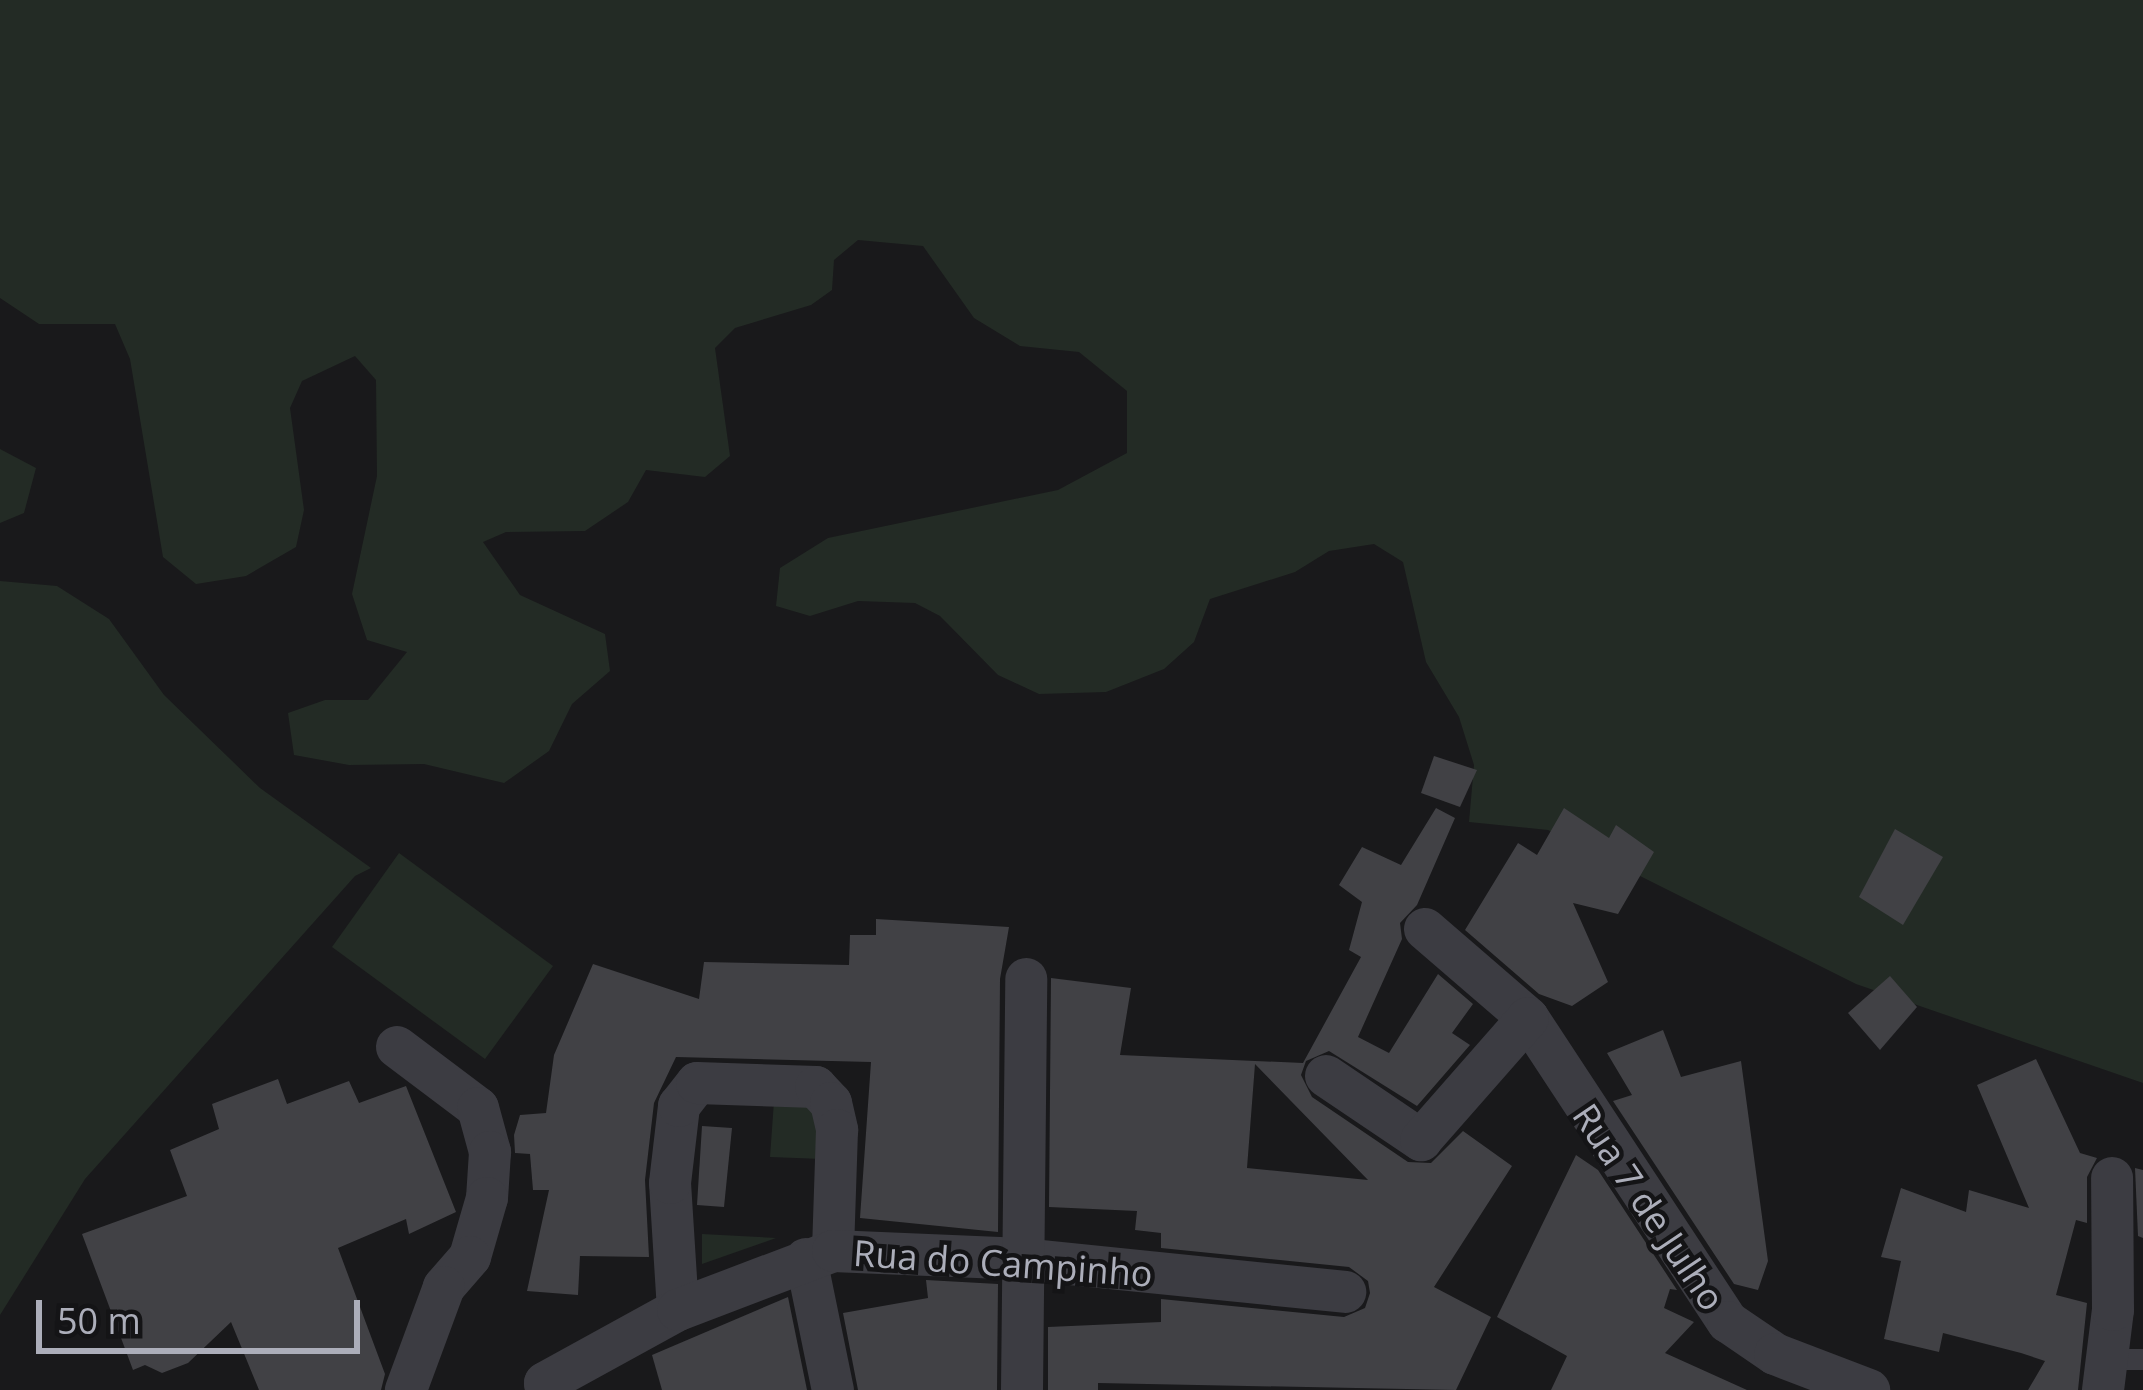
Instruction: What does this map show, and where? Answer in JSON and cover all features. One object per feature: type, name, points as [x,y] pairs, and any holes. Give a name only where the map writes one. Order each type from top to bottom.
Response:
[{"type":"street","name":"Rua 7 de Julho","points":[[1425,929],[1528,1018],[1728,1322],[1775,1354],[1869,1390]]},
{"type":"street","points":[[1022,1390],[1026,979]]},
{"type":"street","points":[[1327,1076],[1420,1140],[1528,1018]]},
{"type":"street","points":[[397,1047],[478,1108],[490,1152],[488,1198],[470,1257],[444,1287],[406,1390]]},
{"type":"street","points":[[678,1310],[670,1183],[679,1106],[697,1083],[816,1087],[831,1103],[837,1130],[820,1255],[833,1390]]},
{"type":"street","points":[[2112,1178],[2119,1369]]},
{"type":"street","name":"Rua do Campinho","points":[[545,1386],[678,1310],[820,1255],[1021,1259],[1345,1292]]},
{"type":"shaded area","points":[[0,0],[2143,0],[2143,1083],[1856,984],[1548,830],[1469,822],[1474,765],[1459,717],[1426,662],[1403,562],[1374,544],[1329,551],[1295,572],[1210,599],[1194,642],[1164,669],[1106,692],[1039,694],[998,675],[940,616],[915,603],[858,601],[810,616],[776,606],[780,568],[828,538],[1058,490],[1127,453],[1127,391],[1079,352],[1020,346],[974,318],[923,246],[858,240],[834,260],[832,290],[811,305],[735,328],[715,348],[730,456],[705,477],[646,470],[628,502],[585,531],[506,532],[483,542],[520,595],[605,634],[610,671],[572,704],[549,751],[504,783],[424,764],[349,765],[294,755],[288,713],[325,700],[368,700],[407,652],[367,640],[352,594],[377,476],[376,380],[355,356],[302,381],[290,408],[304,510],[296,547],[246,576],[196,584],[163,557],[130,359],[115,324],[39,324],[0,298]]},
{"type":"shaded area","points":[[0,449],[36,468],[24,513],[0,523]]},
{"type":"shaded area","points":[[0,581],[57,586],[109,619],[164,695],[260,788],[371,868],[355,876],[85,1179],[0,1315]]},
{"type":"shaded area","points":[[399,853],[553,966],[485,1059],[332,947]]},
{"type":"shaded area","points":[[774,1101],[816,1102],[822,1159],[770,1157]]},
{"type":"shaded area","points":[[702,1234],[776,1238],[702,1264]]},
{"type":"building","points":[[1434,756],[1477,770],[1460,807],[1421,793]]},
{"type":"building","points":[[1436,808],[1455,818],[1417,905],[1400,923],[1402,939],[1358,1037],[1389,1053],[1438,974],[1473,1004],[1452,1033],[1470,1045],[1417,1106],[1329,1051],[1306,1061],[1301,1075],[1312,1097],[1408,1162],[1431,1163],[1463,1131],[1512,1166],[1434,1287],[1491,1317],[1456,1390],[1098,1383],[1098,1390],[1048,1390],[1048,1327],[1161,1322],[1161,1299],[1344,1317],[1365,1308],[1370,1293],[1368,1281],[1349,1267],[1161,1248],[1161,1233],[1135,1230],[1137,1211],[1049,1207],[1051,978],[1131,988],[1120,1055],[1303,1063],[1361,957],[1349,950],[1362,902],[1339,885],[1362,847],[1401,865]],"holes":[[[1255,1064],[1368,1180],[1247,1168]]]},
{"type":"building","points":[[1564,808],[1609,838],[1616,825],[1654,852],[1618,914],[1573,903],[1608,982],[1572,1006],[1539,994],[1465,930],[1518,843],[1537,855]]},
{"type":"building","points":[[1895,829],[1943,857],[1903,925],[1859,897]]},
{"type":"building","points":[[876,919],[1009,927],[1000,979],[998,1232],[860,1218],[871,1062],[676,1057],[654,1103],[645,1180],[649,1257],[580,1256],[578,1295],[527,1291],[549,1190],[533,1190],[530,1154],[515,1153],[514,1135],[520,1115],[546,1113],[554,1055],[593,964],[699,999],[704,962],[849,965],[850,935],[876,935]]},
{"type":"building","points":[[1890,976],[1917,1007],[1880,1050],[1848,1013]]},
{"type":"building","points":[[1663,1030],[1681,1077],[1741,1061],[1768,1261],[1758,1290],[1734,1284],[1613,1101],[1632,1095],[1607,1053]]},
{"type":"building","points":[[2036,1059],[2080,1153],[2097,1158],[2087,1177],[2087,1223],[2076,1220],[2056,1295],[2087,1303],[2078,1390],[2028,1390],[2045,1361],[2021,1353],[1943,1333],[1939,1352],[1884,1339],[1901,1261],[1881,1257],[1901,1188],[1966,1212],[1969,1190],[2029,1208],[1977,1085]]},
{"type":"building","points":[[278,1079],[287,1104],[349,1081],[359,1103],[406,1086],[456,1212],[409,1234],[406,1219],[338,1248],[385,1374],[381,1390],[259,1390],[231,1322],[188,1363],[162,1373],[145,1365],[133,1370],[82,1234],[187,1196],[170,1150],[219,1129],[212,1104]]},
{"type":"building","points":[[702,1126],[732,1128],[724,1207],[697,1205]]},
{"type":"building","points":[[1576,1155],[1598,1170],[1677,1290],[1670,1289],[1664,1308],[1694,1322],[1665,1353],[1747,1390],[1551,1390],[1567,1356],[1497,1317]]},
{"type":"building","points":[[2135,1168],[2143,1170],[2143,1238],[2138,1236]]},
{"type":"building","points":[[926,1280],[998,1284],[997,1390],[858,1390],[843,1313],[928,1298]]},
{"type":"building","points":[[788,1297],[807,1390],[662,1390],[652,1355]]}]
